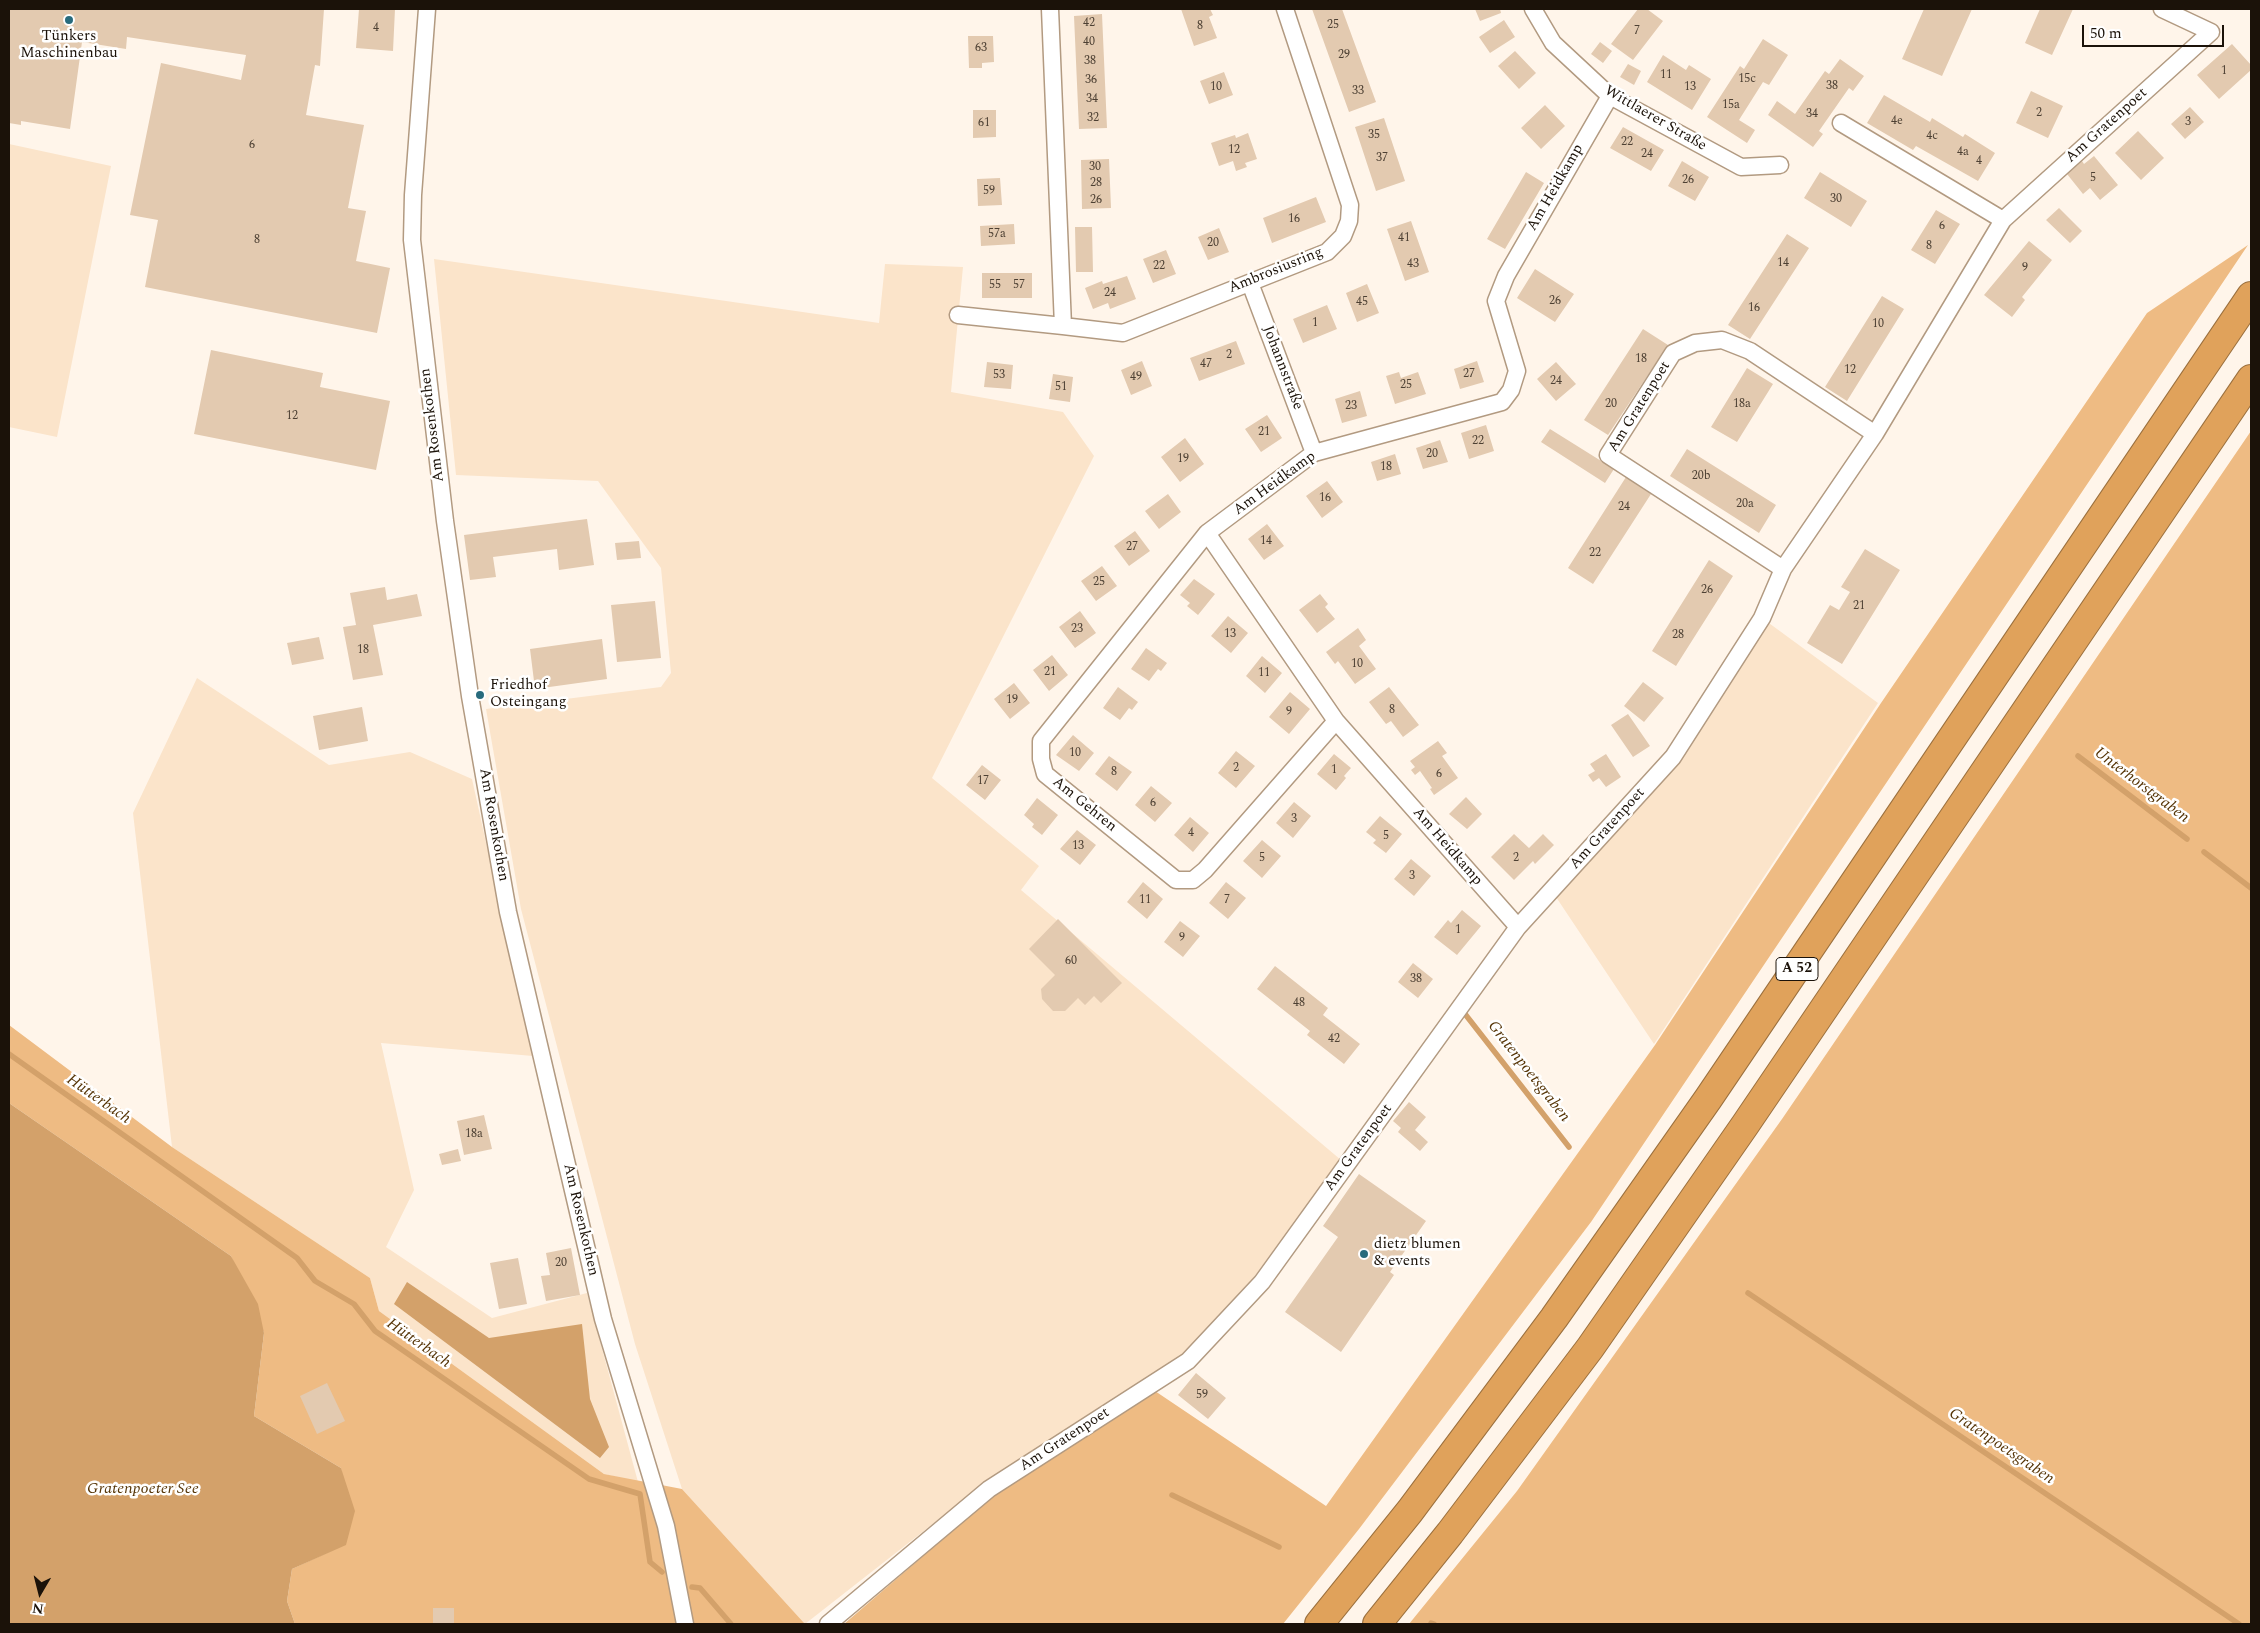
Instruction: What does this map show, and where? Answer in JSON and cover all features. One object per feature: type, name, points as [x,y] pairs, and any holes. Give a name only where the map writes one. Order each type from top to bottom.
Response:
[{"type":"highway","name":"A 52","points":[[1319,1624],[1410,1510],[1554,1318],[1697,1116],[2251,296]]},
{"type":"highway","name":"A 52","points":[[1377,1624],[1450,1533],[1590,1348],[1751,1117],[2251,379]]},
{"type":"street","name":"Am Rosenkothen","points":[[426,9],[413,196],[412,240],[442,502],[470,696],[508,912],[603,1319],[666,1526],[685,1624]]},
{"type":"street","points":[[1050,9],[1063,326]]},
{"type":"street","name":"Ambrosiusring","points":[[958,315],[1122,333],[1327,252],[1343,236],[1348,221],[1350,205],[1285,9]]},
{"type":"street","name":"Wittlaerer Straße","points":[[1533,9],[1553,42],[1610,96],[1741,167],[1780,165]]},
{"type":"street","name":"Am Gratenpoet","points":[[828,1624],[989,1490],[1188,1361],[1262,1282],[1518,927],[1673,756],[1762,618],[1782,569],[1875,434],[2003,220],[2211,32],[2162,9]]},
{"type":"street","name":"Am Heidkamp","points":[[1518,927],[1336,721],[1207,533],[1314,453],[1502,402],[1511,390],[1517,371],[1496,301],[1506,276],[1610,96]]},
{"type":"street","points":[[1841,123],[2003,220]]},
{"type":"street","name":"Johannstraße","points":[[1250,283],[1314,453]]},
{"type":"street","name":"Am Gratenpoet","points":[[1782,569],[1608,455],[1673,353],[1695,343],[1722,340],[1736,345],[1750,351],[1875,434]]},
{"type":"street","name":"Am Gehren","points":[[1207,533],[1041,741],[1040,760],[1045,774],[1176,880],[1193,880],[1212,862],[1336,721]]},
{"type":"shaded area","points":[[9,144],[111,166],[57,437],[9,427]]},
{"type":"shaded area","points":[[2248,245],[1591,1222],[1359,1529],[1283,1624],[844,1624],[993,1496],[1152,1389],[1326,1506],[1655,1045],[1881,703],[2147,313]]},
{"type":"shaded area","points":[[434,259],[879,323],[885,264],[963,267],[951,392],[1063,412],[1094,456],[932,778],[1039,866],[1021,890],[1341,1160],[1254,1277],[1183,1355],[985,1483],[805,1624],[682,1489],[635,1344],[521,909],[486,709],[661,687],[671,673],[661,568],[598,481],[456,475]]},
{"type":"shaded area","points":[[2251,431],[2251,1624],[1409,1624],[1517,1491],[1782,1119]]},
{"type":"shaded area","points":[[1762,618],[1878,703],[1654,1044],[1552,891],[1673,757]]},
{"type":"shaded area","points":[[197,678],[329,765],[410,752],[472,779],[533,1056],[381,1043],[414,1190],[386,1247],[492,1318],[587,1293],[638,1482],[604,1474],[379,1311],[370,1278],[172,1147],[133,813]]},
{"type":"shaded area","points":[[9,1025],[172,1147],[370,1278],[379,1311],[604,1474],[682,1489],[805,1624],[295,1624],[287,1601],[292,1569],[346,1544],[341,1468],[254,1416],[264,1333],[231,1256],[9,1103]]},
{"type":"water","name":"Gratenpoeter See","points":[[9,1103],[231,1256],[258,1304],[264,1333],[254,1416],[341,1468],[355,1511],[346,1545],[292,1569],[287,1601],[295,1624],[9,1624]]},
{"type":"water","points":[[407,1282],[489,1338],[582,1324],[590,1399],[609,1447],[600,1458],[394,1304]]},
{"type":"building","points":[[9,9],[324,9],[320,66],[315,65],[306,115],[364,125],[348,208],[366,211],[356,261],[390,268],[377,333],[145,287],[158,220],[130,215],[161,63],[241,80],[246,55],[127,37],[126,49],[82,42],[70,129],[21,121],[21,125],[9,123]]},
{"type":"building","points":[[359,9],[395,9],[393,51],[356,48]]},
{"type":"building","points":[[1181,9],[1210,9],[1213,15],[1209,17],[1217,38],[1194,46]]},
{"type":"building","points":[[1312,9],[1342,9],[1376,102],[1349,112]]},
{"type":"building","points":[[1475,9],[1500,9],[1501,13],[1480,21]]},
{"type":"building","points":[[1638,9],[1647,9],[1663,21],[1633,60],[1611,44]]},
{"type":"building","points":[[1924,9],[1972,9],[1942,76],[1902,59]]},
{"type":"building","points":[[2040,9],[2073,9],[2052,55],[2025,43]]},
{"type":"building","points":[[1102,14],[1107,128],[1079,129],[1074,16]]},
{"type":"building","points":[[1504,20],[1515,37],[1490,53],[1479,37]]},
{"type":"building","points":[[968,36],[993,36],[994,62],[982,63],[982,68],[969,68]]},
{"type":"building","points":[[1763,39],[1788,55],[1769,85],[1763,82],[1739,120],[1755,130],[1747,143],[1707,117],[1740,66],[1744,69]]},
{"type":"building","points":[[1600,42],[1612,51],[1603,63],[1591,54]]},
{"type":"building","points":[[2232,44],[2251,65],[2251,70],[2219,99],[2197,75]]},
{"type":"building","points":[[1515,51],[1536,73],[1519,89],[1498,66]]},
{"type":"building","points":[[1663,55],[1686,70],[1689,65],[1711,79],[1692,110],[1647,82]]},
{"type":"building","points":[[1840,59],[1864,76],[1853,91],[1849,88],[1819,131],[1823,134],[1813,147],[1768,115],[1777,101],[1795,114],[1825,71],[1829,74]]},
{"type":"building","points":[[1628,64],[1641,71],[1634,85],[1620,77]]},
{"type":"building","points":[[1224,72],[1233,95],[1209,104],[1200,81]]},
{"type":"building","points":[[2031,91],[2063,106],[2048,138],[2016,123]]},
{"type":"building","points":[[1884,95],[1930,122],[1932,118],[1963,137],[1965,134],[1995,153],[1978,181],[1916,146],[1913,150],[1867,123]]},
{"type":"building","points":[[1545,105],[1565,126],[1541,149],[1521,128]]},
{"type":"building","points":[[2190,107],[2204,122],[2185,139],[2171,124]]},
{"type":"building","points":[[973,110],[996,110],[996,137],[973,138]]},
{"type":"building","points":[[1384,118],[1405,181],[1376,191],[1355,127]]},
{"type":"building","points":[[1623,127],[1664,150],[1651,171],[1610,148]]},
{"type":"building","points":[[2138,131],[2164,158],[2141,180],[2115,153]]},
{"type":"building","points":[[1248,133],[1257,159],[1245,163],[1247,167],[1236,171],[1233,161],[1219,166],[1211,143],[1235,135],[1236,138]]},
{"type":"building","points":[[2094,156],[2118,185],[2100,200],[2090,188],[2083,194],[2067,174],[2082,161],[2084,164]]},
{"type":"building","points":[[1109,159],[1111,208],[1082,209],[1081,160]]},
{"type":"building","points":[[1682,161],[1709,177],[1695,201],[1668,186]]},
{"type":"building","points":[[1526,172],[1544,183],[1505,249],[1487,239]]},
{"type":"building","points":[[1820,172],[1867,201],[1851,227],[1804,198]]},
{"type":"building","points":[[1000,178],[1002,205],[978,206],[977,179]]},
{"type":"building","points":[[1316,197],[1326,222],[1272,243],[1263,218]]},
{"type":"building","points":[[2059,208],[2082,231],[2070,243],[2046,220]]},
{"type":"building","points":[[1936,210],[1960,224],[1935,264],[1911,250]]},
{"type":"building","points":[[1411,221],[1429,272],[1405,281],[1387,229]]},
{"type":"building","points":[[1014,224],[1015,244],[981,246],[980,226]]},
{"type":"building","points":[[1075,227],[1092,227],[1093,272],[1076,272]]},
{"type":"building","points":[[1219,228],[1229,252],[1208,260],[1198,237]]},
{"type":"building","points":[[1787,234],[1809,248],[1750,339],[1728,325]]},
{"type":"building","points":[[2029,241],[2052,260],[2022,297],[2025,300],[2012,317],[1984,295]]},
{"type":"building","points":[[1166,250],[1176,274],[1153,283],[1143,259]]},
{"type":"building","points":[[1535,269],[1574,294],[1555,322],[1517,298]]},
{"type":"building","points":[[982,273],[1032,273],[1032,298],[982,298]]},
{"type":"building","points":[[1127,276],[1136,299],[1110,309],[1108,303],[1093,309],[1085,288],[1102,281],[1103,284]]},
{"type":"building","points":[[1367,284],[1379,313],[1357,322],[1346,293]]},
{"type":"building","points":[[1882,296],[1904,309],[1847,401],[1825,387]]},
{"type":"building","points":[[1327,305],[1337,329],[1303,343],[1293,319]]},
{"type":"building","points":[[1643,329],[1668,345],[1608,435],[1584,420]]},
{"type":"building","points":[[1236,341],[1245,364],[1199,381],[1190,358]]},
{"type":"building","points":[[211,350],[323,373],[320,387],[390,401],[376,470],[194,434]]},
{"type":"building","points":[[1142,361],[1152,386],[1131,395],[1121,370]]},
{"type":"building","points":[[1477,361],[1484,382],[1460,389],[1454,369]]},
{"type":"building","points":[[987,362],[1013,365],[1011,389],[984,387]]},
{"type":"building","points":[[1556,362],[1576,384],[1556,401],[1537,379]]},
{"type":"building","points":[[1747,368],[1773,384],[1737,442],[1711,427]]},
{"type":"building","points":[[1399,372],[1401,378],[1418,372],[1426,394],[1395,404],[1386,376]]},
{"type":"building","points":[[1053,374],[1073,377],[1070,402],[1049,399]]},
{"type":"building","points":[[1360,391],[1367,416],[1342,423],[1335,399]]},
{"type":"building","points":[[1267,415],[1282,438],[1261,452],[1245,429]]},
{"type":"building","points":[[1486,425],[1494,451],[1469,459],[1461,433]]},
{"type":"building","points":[[1550,429],[1614,469],[1605,483],[1541,442]]},
{"type":"building","points":[[1185,438],[1204,464],[1180,482],[1161,457]]},
{"type":"building","points":[[1440,440],[1448,462],[1423,469],[1416,448]]},
{"type":"building","points":[[1687,449],[1776,505],[1759,533],[1670,476]]},
{"type":"building","points":[[1395,454],[1401,474],[1377,481],[1371,462]]},
{"type":"building","points":[[1626,477],[1651,494],[1593,584],[1568,568]]},
{"type":"building","points":[[1327,481],[1343,502],[1322,518],[1306,496]]},
{"type":"building","points":[[1168,494],[1181,512],[1159,529],[1145,511]]},
{"type":"building","points":[[587,519],[594,565],[559,570],[557,549],[493,557],[496,577],[470,580],[464,535]]},
{"type":"building","points":[[1267,524],[1284,546],[1264,560],[1248,539]]},
{"type":"building","points":[[1135,531],[1150,551],[1129,566],[1114,546]]},
{"type":"building","points":[[639,541],[641,558],[617,560],[615,543]]},
{"type":"building","points":[[1865,549],[1900,570],[1842,664],[1807,643],[1830,605],[1839,610],[1850,592],[1841,587]]},
{"type":"building","points":[[1709,560],[1733,576],[1676,666],[1652,651]]},
{"type":"building","points":[[1102,566],[1117,586],[1096,601],[1081,581]]},
{"type":"building","points":[[1194,579],[1215,594],[1198,615],[1187,606],[1190,603],[1180,595]]},
{"type":"building","points":[[385,587],[387,600],[417,594],[422,616],[373,625],[383,675],[353,680],[343,627],[356,625],[350,593]]},
{"type":"building","points":[[1320,594],[1328,604],[1325,607],[1335,619],[1317,633],[1299,610]]},
{"type":"building","points":[[655,601],[661,658],[617,662],[611,605]]},
{"type":"building","points":[[1080,611],[1096,633],[1075,648],[1059,627]]},
{"type":"building","points":[[1228,616],[1248,633],[1231,653],[1211,636]]},
{"type":"building","points":[[1358,628],[1366,640],[1359,646],[1376,669],[1355,684],[1338,661],[1335,664],[1326,652]]},
{"type":"building","points":[[319,637],[324,659],[292,665],[287,643]]},
{"type":"building","points":[[602,639],[607,679],[535,689],[530,649]]},
{"type":"building","points":[[1146,648],[1167,663],[1161,671],[1158,669],[1149,681],[1131,669]]},
{"type":"building","points":[[1052,655],[1068,675],[1049,691],[1033,670]]},
{"type":"building","points":[[1262,656],[1282,673],[1265,693],[1246,676]]},
{"type":"building","points":[[1643,682],[1664,698],[1644,722],[1624,706]]},
{"type":"building","points":[[1014,683],[1030,703],[1010,719],[994,699]]},
{"type":"building","points":[[1118,687],[1138,702],[1132,710],[1129,708],[1120,720],[1103,708]]},
{"type":"building","points":[[1389,687],[1419,725],[1403,737],[1391,721],[1386,724],[1369,702]]},
{"type":"building","points":[[1290,692],[1310,709],[1289,734],[1269,717]]},
{"type":"building","points":[[362,707],[368,741],[319,750],[313,716]]},
{"type":"building","points":[[1628,714],[1650,746],[1633,757],[1611,725]]},
{"type":"building","points":[[1073,735],[1094,753],[1079,771],[1056,755]]},
{"type":"building","points":[[1438,741],[1447,753],[1442,756],[1458,778],[1434,795],[1430,789],[1432,788],[1420,771],[1415,775],[1411,770],[1415,767],[1410,761]]},
{"type":"building","points":[[1236,751],[1255,766],[1236,788],[1218,773]]},
{"type":"building","points":[[1334,754],[1351,768],[1344,776],[1346,778],[1336,790],[1317,774]]},
{"type":"building","points":[[1606,754],[1621,777],[1606,787],[1599,778],[1593,782],[1588,775],[1595,771],[1590,764]]},
{"type":"building","points":[[1109,756],[1132,772],[1117,791],[1095,774]]},
{"type":"building","points":[[982,765],[1001,780],[985,800],[966,785]]},
{"type":"building","points":[[1151,786],[1172,803],[1155,822],[1135,805]]},
{"type":"building","points":[[1466,797],[1482,814],[1467,829],[1449,814]]},
{"type":"building","points":[[1037,798],[1058,815],[1042,835],[1032,827],[1034,824],[1024,815]]},
{"type":"building","points":[[1294,802],[1311,816],[1293,838],[1276,823]]},
{"type":"building","points":[[1380,816],[1402,834],[1386,853],[1373,843],[1376,840],[1366,832]]},
{"type":"building","points":[[1190,817],[1209,833],[1193,852],[1174,835]]},
{"type":"building","points":[[1077,830],[1096,845],[1080,865],[1060,849]]},
{"type":"building","points":[[1514,834],[1529,848],[1543,834],[1554,845],[1535,864],[1533,861],[1514,880],[1491,857]]},
{"type":"building","points":[[1262,840],[1281,856],[1262,878],[1243,861]]},
{"type":"building","points":[[1411,859],[1431,876],[1414,896],[1394,879]]},
{"type":"building","points":[[1143,882],[1163,899],[1147,919],[1127,902]]},
{"type":"building","points":[[1226,882],[1246,898],[1228,919],[1209,903]]},
{"type":"building","points":[[1462,910],[1481,926],[1457,955],[1434,937],[1448,920],[1451,923]]},
{"type":"building","points":[[1058,919],[1122,983],[1101,1003],[1094,996],[1085,1005],[1078,998],[1065,1011],[1053,1011],[1042,999],[1041,989],[1055,975],[1029,949]]},
{"type":"building","points":[[1180,921],[1200,936],[1183,957],[1164,942]]},
{"type":"building","points":[[1413,963],[1433,979],[1418,998],[1398,982]]},
{"type":"building","points":[[1275,966],[1328,1008],[1323,1015],[1360,1044],[1344,1064],[1307,1035],[1310,1031],[1257,989]]},
{"type":"building","points":[[1409,1102],[1426,1117],[1415,1130],[1428,1142],[1420,1151],[1398,1132],[1401,1128],[1393,1121]]},
{"type":"building","points":[[484,1115],[492,1149],[464,1155],[457,1121]]},
{"type":"building","points":[[458,1149],[461,1161],[442,1165],[439,1154]]},
{"type":"building","name":"dietz blumen & events","points":[[1359,1174],[1426,1221],[1390,1272],[1394,1275],[1341,1352],[1285,1312],[1338,1237],[1323,1226]]},
{"type":"building","points":[[571,1248],[580,1295],[546,1301],[541,1276],[550,1275],[546,1253]]},
{"type":"building","points":[[518,1258],[527,1304],[499,1309],[490,1263]]},
{"type":"building","points":[[1196,1373],[1226,1398],[1208,1419],[1178,1395]]},
{"type":"building","points":[[327,1383],[345,1421],[317,1434],[300,1396]]},
{"type":"building","points":[[433,1608],[454,1608],[454,1624],[433,1624]]},
{"type":"waterway","name":"Unterhorstgraben","points":[[2078,756],[2187,839]]},
{"type":"waterway","name":"Unterhorstgraben","points":[[2204,852],[2251,888]]},
{"type":"waterway","name":"Gratenpoetsgraben","points":[[1465,1014],[1569,1147]]},
{"type":"waterway","name":"Hütterbach","points":[[9,1054],[297,1258],[315,1281],[354,1304],[375,1331],[589,1479],[640,1494],[650,1562],[662,1572]]},
{"type":"waterway","name":"Gratenpoetsgraben","points":[[1748,1293],[2239,1624]]},
{"type":"waterway","points":[[1172,1495],[1279,1547]]},
{"type":"waterway","name":"Hütterbach","points":[[692,1587],[700,1588],[731,1624]]},
{"type":"place","name":"Tünkers Maschinenbau","points":[[69,20]]},
{"type":"place","name":"Friedhof Osteingang","points":[[480,695]]},
{"type":"place","name":"dietz blumen & events","points":[[1364,1254]]}]
